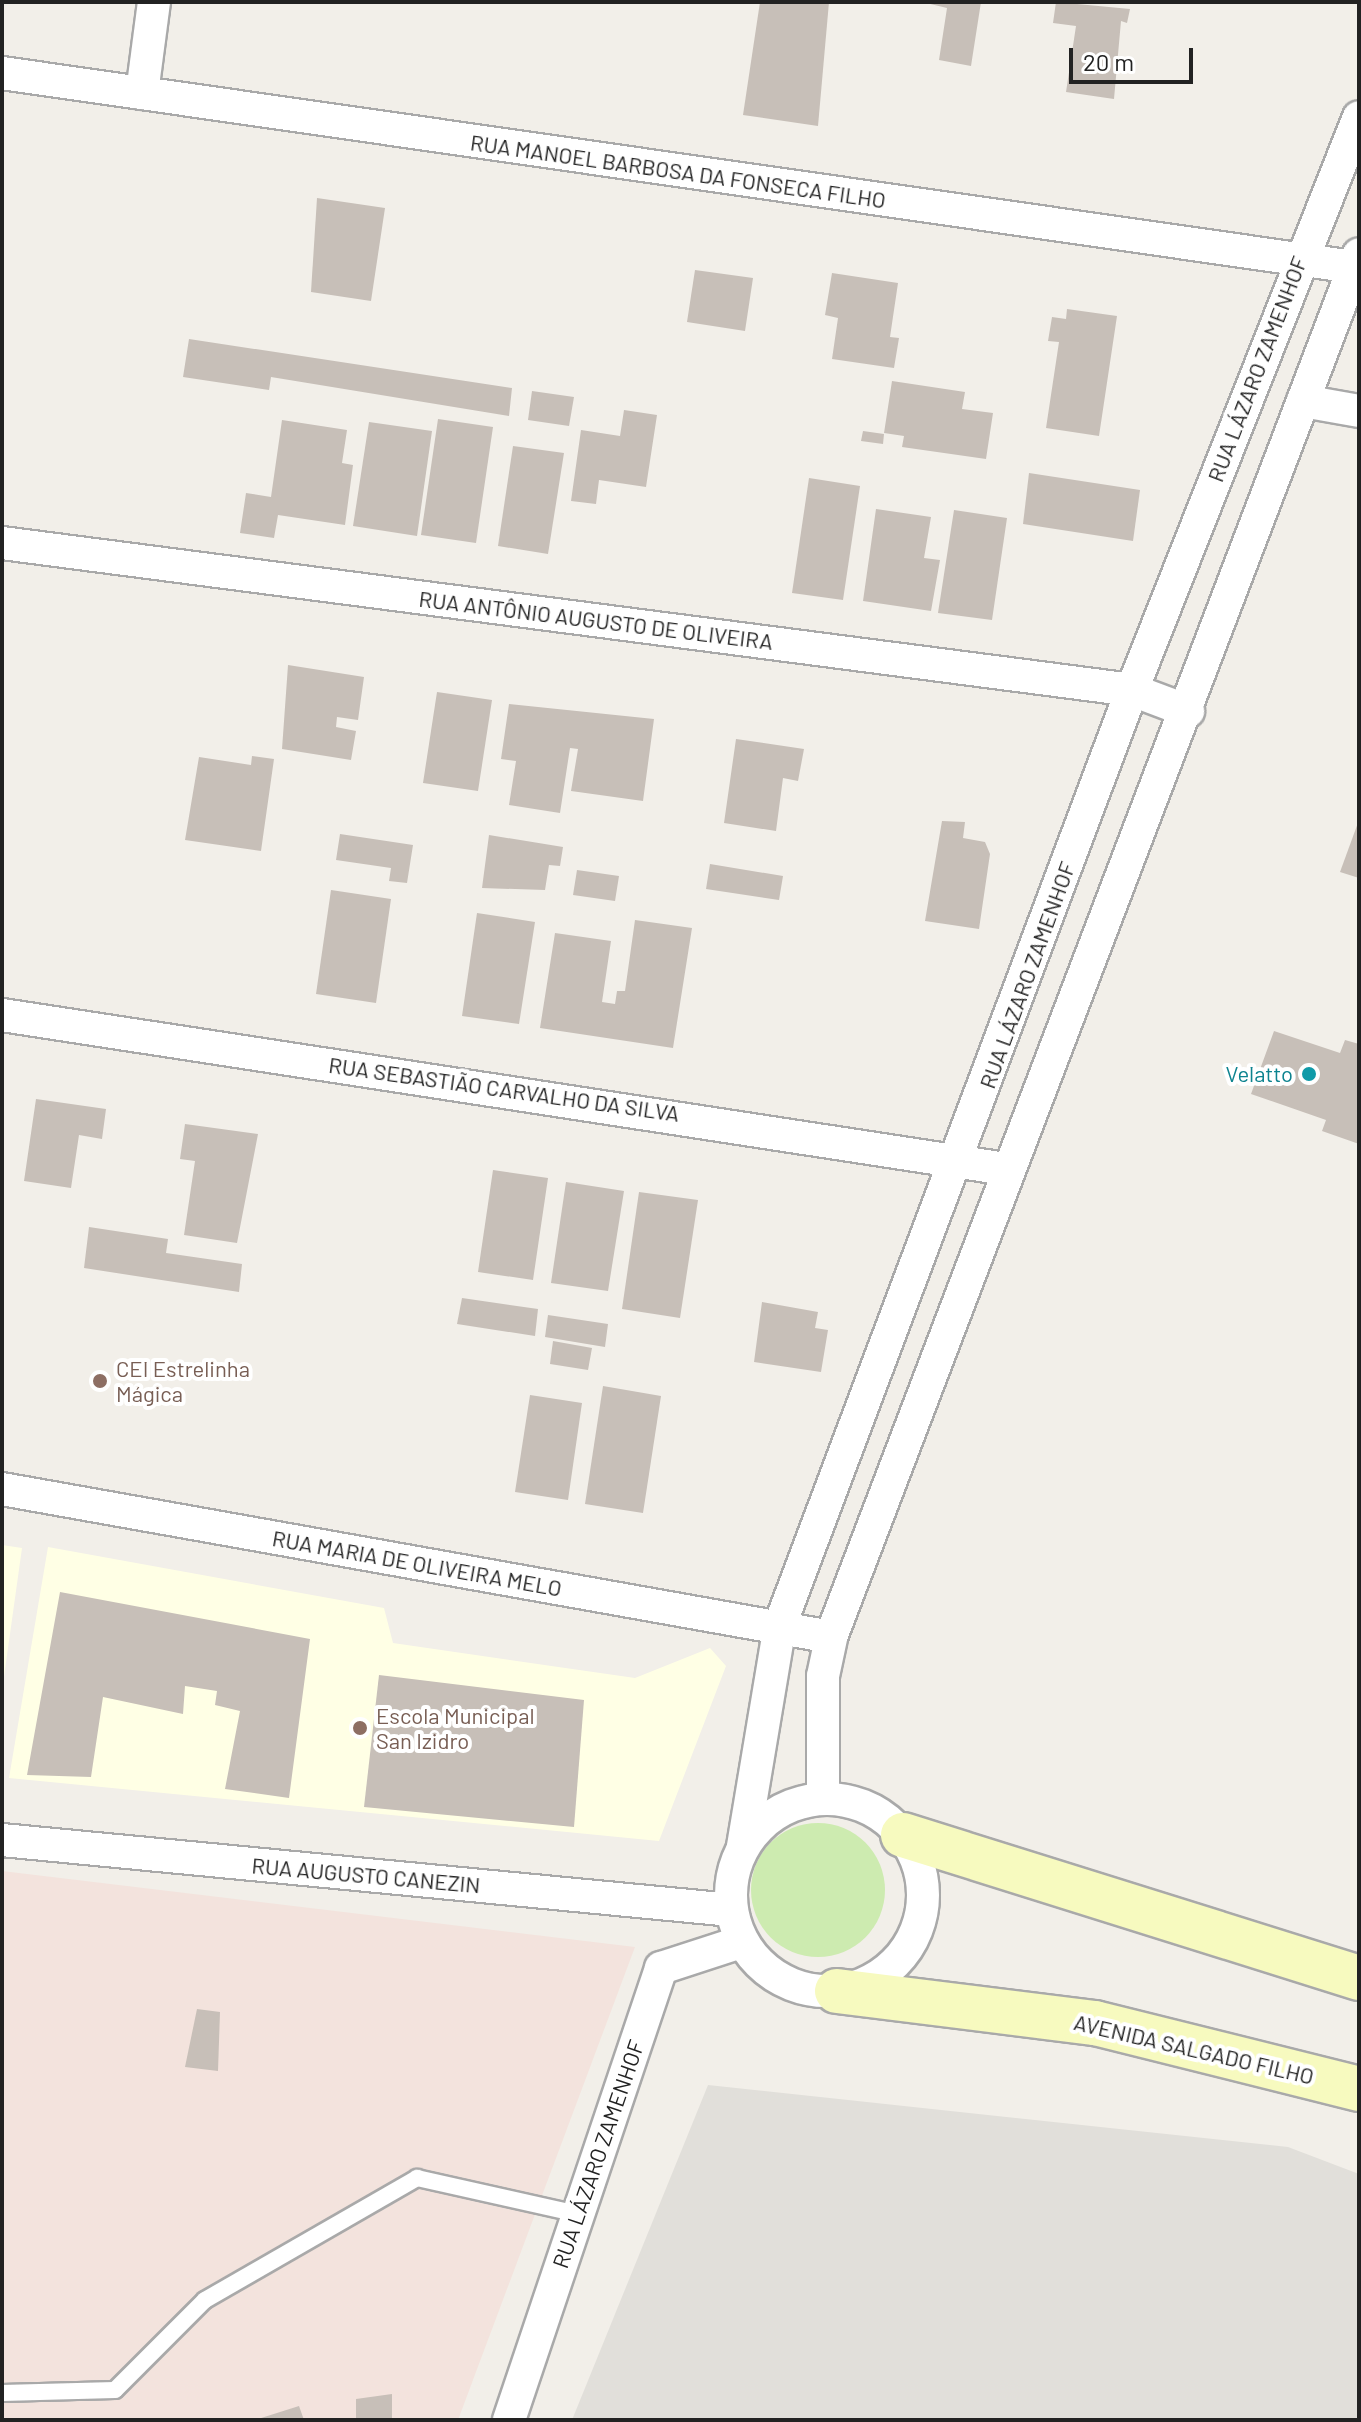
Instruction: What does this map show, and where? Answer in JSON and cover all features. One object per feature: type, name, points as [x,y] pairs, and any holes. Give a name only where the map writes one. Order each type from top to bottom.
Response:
[{"type":"street","points":[[142,93],[154,2]]},
{"type":"street","name":"RUA MANOEL BARBOSA DA FONSECA FILHO","points":[[2,73],[1298,262],[1356,261]]},
{"type":"street","name":"RUA LÁZARO ZAMENHOF","points":[[837,1991],[781,1981],[741,1942],[731,1910],[731,1877],[743,1846],[780,1625],[1132,690],[1298,262],[1359,117]]},
{"type":"street","points":[[1356,261],[1188,711],[1006,1169],[831,1637],[823,1676],[823,1798],[853,1801],[903,1835],[1359,1978]]},
{"type":"street","points":[[1303,401],[1359,411]]},
{"type":"street","name":"RUA ANTÔNIO AUGUSTO DE OLIVEIRA","points":[[2,543],[1132,690],[1188,711]]},
{"type":"street","name":"RUA SEBASTIÃO CARVALHO DA SILVA","points":[[2,1015],[959,1156],[1006,1169]]},
{"type":"street","name":"RUA MARIA DE OLIVEIRA MELO","points":[[2,1489],[780,1625],[831,1637]]},
{"type":"street","name":"RUA LÁZARO ZAMENHOF","points":[[743,1846],[764,1820],[823,1798]]},
{"type":"street","points":[[837,1991],[889,1969],[921,1920],[924,1890],[903,1835]]},
{"type":"street","name":"RUA AUGUSTO CANEZIN","points":[[2,1840],[731,1910]]},
{"type":"street","name":"RUA LÁZARO ZAMENHOF","points":[[509,2420],[661,1968],[741,1942]]},
{"type":"street","name":"AVENIDA SALGADO FILHO","points":[[837,1991],[1095,2023],[1359,2089]]},
{"type":"lane","points":[[2,2393],[115,2390],[205,2300],[417,2178],[578,2214]]},
{"type":"shaded area","points":[[2,1545],[22,1548],[2,1691]]},
{"type":"shaded area","name":"Escola Municipal San Izidro","points":[[48,1547],[384,1608],[393,1643],[635,1678],[710,1648],[726,1666],[659,1841],[9,1778]]},
{"type":"shaded area","points":[[2,1871],[635,1947],[458,2420],[2,2420]]},
{"type":"shaded area","points":[[708,2085],[1288,2147],[1359,2174],[1359,2420],[572,2420]]},
{"type":"green space","points":[[818,1823],[844,1828],[865,1843],[880,1864],[885,1890],[880,1916],[865,1937],[844,1952],[818,1957],[792,1952],[771,1937],[756,1916],[751,1890],[756,1864],[771,1843],[792,1828]]},
{"type":"building","points":[[760,2],[829,2],[818,126],[743,115]]},
{"type":"building","points":[[922,2],[981,2],[971,66],[939,60],[947,8]]},
{"type":"building","points":[[1056,2],[1130,9],[1127,23],[1121,21],[1114,99],[1066,92],[1076,26],[1053,23]]},
{"type":"building","points":[[317,198],[385,208],[371,301],[311,292]]},
{"type":"building","points":[[695,270],[753,278],[745,331],[687,322]]},
{"type":"building","points":[[832,273],[898,283],[890,337],[899,338],[894,368],[832,359],[838,318],[825,315]]},
{"type":"building","points":[[1067,309],[1117,316],[1099,436],[1046,428],[1059,342],[1048,341],[1052,317],[1066,319]]},
{"type":"building","points":[[189,339],[512,388],[509,416],[271,377],[269,390],[183,377]]},
{"type":"building","points":[[892,381],[965,392],[962,409],[993,413],[986,459],[902,447],[904,436],[884,433]]},
{"type":"building","points":[[532,391],[574,397],[569,426],[528,420]]},
{"type":"building","points":[[624,410],[657,415],[646,487],[599,480],[596,504],[571,501],[581,430],[620,436]]},
{"type":"building","points":[[438,419],[493,427],[476,543],[421,535]]},
{"type":"building","points":[[282,420],[347,430],[342,463],[353,465],[345,525],[278,515],[274,538],[240,533],[246,493],[271,497]]},
{"type":"building","points":[[369,422],[432,431],[417,536],[353,526]]},
{"type":"building","points":[[863,431],[884,434],[883,444],[861,441]]},
{"type":"building","points":[[513,446],[564,453],[548,554],[498,546]]},
{"type":"building","points":[[1029,473],[1140,490],[1133,541],[1023,524]]},
{"type":"building","points":[[809,478],[860,486],[843,600],[792,593]]},
{"type":"building","points":[[876,509],[931,517],[924,558],[940,560],[931,611],[863,601]]},
{"type":"building","points":[[954,510],[1007,518],[992,620],[938,613]]},
{"type":"building","points":[[288,665],[364,677],[358,720],[337,717],[336,727],[356,731],[351,760],[282,749]]},
{"type":"building","points":[[437,692],[492,700],[478,791],[423,783]]},
{"type":"building","points":[[509,704],[654,719],[643,801],[571,791],[578,749],[570,748],[560,813],[509,805],[516,761],[501,759]]},
{"type":"building","points":[[736,739],[804,749],[798,781],[783,778],[776,831],[724,823]]},
{"type":"building","points":[[252,756],[274,759],[261,851],[185,840],[199,757],[251,765]]},
{"type":"building","points":[[1359,820],[1359,878],[1340,872]]},
{"type":"building","points":[[942,821],[965,822],[963,838],[985,842],[990,854],[979,929],[925,921]]},
{"type":"building","points":[[340,834],[413,845],[407,883],[389,881],[391,868],[336,860]]},
{"type":"building","points":[[489,835],[563,847],[560,866],[549,865],[545,890],[482,888]]},
{"type":"building","points":[[710,864],[783,876],[779,900],[706,889]]},
{"type":"building","points":[[577,870],[619,876],[615,901],[573,895]]},
{"type":"building","points":[[331,890],[391,899],[376,1003],[316,994]]},
{"type":"building","points":[[477,913],[535,922],[519,1024],[462,1016]]},
{"type":"building","points":[[635,920],[692,928],[673,1048],[540,1028],[555,933],[611,941],[602,1002],[615,1004],[617,991],[625,991]]},
{"type":"building","name":"Velatto","points":[[1274,1031],[1340,1053],[1345,1040],[1359,1044],[1359,1144],[1322,1131],[1326,1120],[1251,1094]]},
{"type":"building","points":[[36,1099],[106,1109],[102,1139],[79,1135],[71,1188],[24,1181]]},
{"type":"building","points":[[185,1124],[258,1134],[237,1243],[184,1235],[195,1161],[180,1159]]},
{"type":"building","points":[[493,1170],[548,1178],[533,1280],[478,1272]]},
{"type":"building","points":[[566,1182],[624,1191],[608,1291],[551,1283]]},
{"type":"building","points":[[639,1192],[698,1200],[680,1318],[622,1309]]},
{"type":"building","points":[[89,1227],[168,1239],[166,1253],[242,1264],[239,1292],[84,1268]]},
{"type":"building","points":[[462,1298],[538,1309],[535,1336],[457,1324]]},
{"type":"building","points":[[762,1302],[818,1312],[815,1328],[828,1330],[821,1372],[754,1362]]},
{"type":"building","points":[[548,1315],[608,1324],[605,1347],[545,1337]]},
{"type":"building","points":[[553,1341],[592,1348],[588,1370],[550,1364]]},
{"type":"building","points":[[603,1386],[661,1396],[643,1513],[585,1504]]},
{"type":"building","points":[[530,1395],[582,1403],[568,1500],[515,1492]]},
{"type":"building","points":[[60,1592],[310,1639],[289,1798],[225,1789],[240,1711],[215,1705],[217,1691],[185,1686],[183,1714],[103,1697],[91,1777],[27,1775]]},
{"type":"building","points":[[379,1675],[584,1700],[574,1827],[364,1807]]},
{"type":"building","points":[[197,2009],[220,2012],[218,2071],[185,2067]]},
{"type":"building","points":[[392,2394],[392,2420],[356,2420],[356,2399]]},
{"type":"building","points":[[299,2406],[304,2420],[258,2420],[258,2419]]},
{"type":"place","name":"Velatto","points":[[1309,1074]]},
{"type":"place","name":"CEI Estrelinha Mágica","points":[[100,1381]]},
{"type":"place","name":"Escola Municipal San Izidro","points":[[360,1728]]}]
